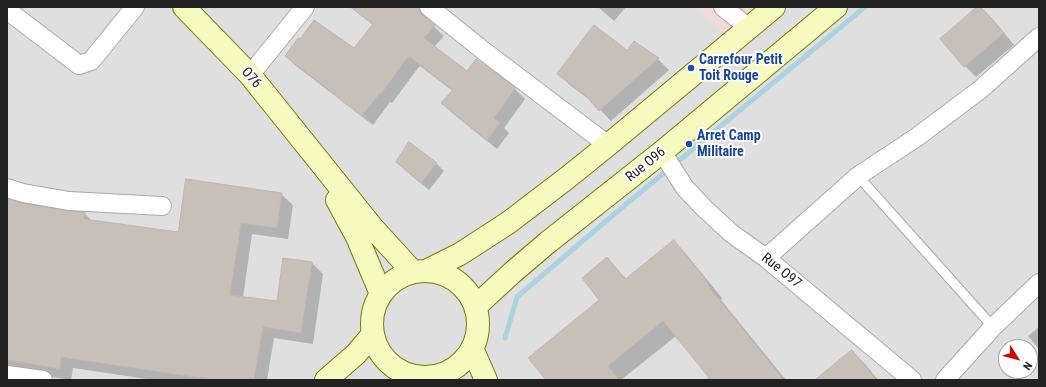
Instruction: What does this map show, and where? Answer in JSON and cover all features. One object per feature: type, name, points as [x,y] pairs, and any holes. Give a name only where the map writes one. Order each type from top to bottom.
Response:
[{"type":"main road","name":"O76","points":[[184,7],[250,75],[313,155]]},
{"type":"main road","points":[[313,155],[372,227],[419,272],[439,272],[462,285],[470,295],[475,307],[478,321],[477,335],[472,348],[466,357],[458,365],[448,371],[426,378],[405,372],[393,366],[384,357],[377,346],[373,320],[375,307],[382,294],[390,284],[401,277],[419,272],[460,254],[508,223],[608,145],[774,7]]},
{"type":"main road","name":"Rue O96","points":[[475,307],[547,243],[662,152],[836,7]]},
{"type":"main road","points":[[313,155],[357,237],[382,294]]},
{"type":"main road","points":[[326,380],[356,354],[374,334]]},
{"type":"main road","points":[[472,348],[486,380]]},
{"type":"street","points":[[7,10],[80,66],[90,61],[135,7]]},
{"type":"street","points":[[250,75],[304,7]]},
{"type":"street","points":[[429,7],[485,52],[608,145]]},
{"type":"street","points":[[723,7],[749,28]]},
{"type":"street","points":[[766,258],[858,176],[917,137],[981,89],[1039,37]]},
{"type":"street","name":"Rue O97","points":[[662,152],[685,188],[704,209],[731,233],[766,258],[912,380]]},
{"type":"street","points":[[7,188],[23,193],[69,201],[162,206]]},
{"type":"street","points":[[945,380],[993,327],[1039,282]]},
{"type":"street","points":[[7,375],[43,380]]},
{"type":"lane","points":[[858,176],[993,327]]},
{"type":"shaded area","points":[[7,7],[1039,7],[1039,380],[7,380]]},
{"type":"shaded area","points":[[694,7],[755,7],[724,32]]},
{"type":"building","points":[[351,7],[419,7],[419,11],[422,15],[435,25],[424,38],[467,71],[476,59],[516,88],[494,118],[500,123],[487,140],[441,103],[453,90],[410,57],[408,59],[407,58],[381,94],[380,93],[362,116],[285,56],[314,20],[354,48],[373,24]]},
{"type":"building","points":[[977,7],[981,7],[1004,33],[964,67],[940,39]]},
{"type":"building","points":[[594,25],[627,50],[634,41],[659,58],[599,111],[586,96],[557,74]]},
{"type":"building","points":[[409,142],[437,163],[421,183],[396,162]]},
{"type":"building","points":[[186,179],[282,193],[277,228],[241,223],[230,295],[277,301],[283,258],[312,262],[301,333],[263,327],[254,380],[214,380],[61,357],[60,369],[7,360],[7,199],[67,211],[85,212],[84,219],[178,232]]},
{"type":"building","points":[[674,240],[709,284],[708,286],[784,380],[711,380],[663,321],[608,366],[619,380],[546,380],[528,358],[599,300],[582,278],[607,257],[625,279]]},
{"type":"building","points":[[852,350],[876,380],[815,380]]},
{"type":"waterway","points":[[505,338],[517,297],[619,210],[865,7]]},
{"type":"place","name":"Carrefour Petit Toit Rouge","points":[[691,68]]},
{"type":"place","name":"Arret Camp Militaire","points":[[689,144]]}]
